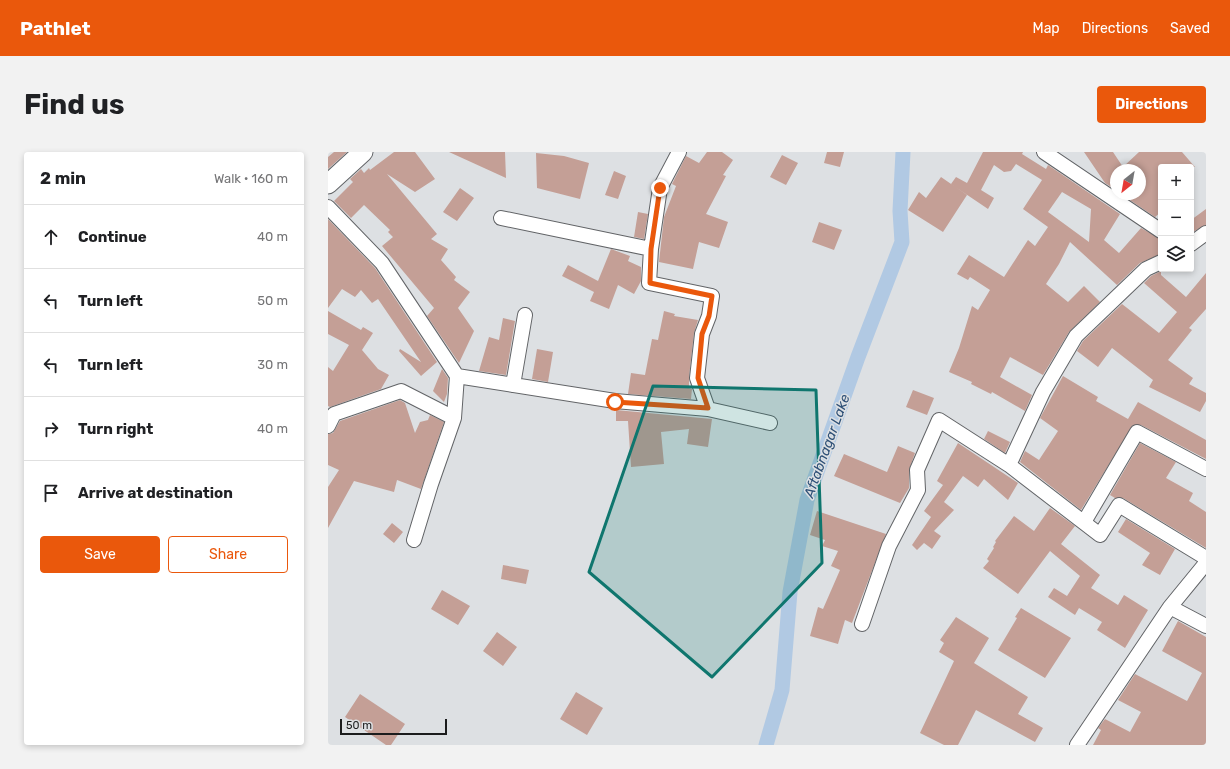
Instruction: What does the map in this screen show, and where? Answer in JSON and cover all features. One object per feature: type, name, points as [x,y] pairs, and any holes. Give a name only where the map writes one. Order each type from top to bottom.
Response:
[{"type":"street","points":[[328,184],[363,152]]},
{"type":"street","points":[[679,152],[660,188],[651,249],[650,283],[712,296],[709,316],[702,334],[698,378],[708,408]]},
{"type":"street","points":[[1044,152],[1158,229]]},
{"type":"street","points":[[328,207],[382,263],[457,376],[454,418],[414,540]]},
{"type":"street","points":[[502,218],[651,249]]},
{"type":"street","points":[[1194,242],[1206,233]]},
{"type":"street","points":[[1009,465],[1042,392],[1076,336],[1116,296],[1146,270],[1158,264]]},
{"type":"street","points":[[513,385],[525,315]]},
{"type":"street","points":[[457,376],[615,402],[708,408],[770,423]]},
{"type":"street","points":[[328,426],[334,414],[401,391],[454,418]]},
{"type":"street","points":[[862,624],[889,546],[918,490],[917,470],[939,420],[1009,465],[1100,535],[1119,505],[1206,558]]},
{"type":"street","points":[[1084,522],[1137,432],[1206,469]]},
{"type":"street","points":[[1077,745],[1170,607],[1206,563]]},
{"type":"street","points":[[1170,607],[1206,626]]},
{"type":"highlighted area","points":[[653,386],[816,390],[822,563],[712,677],[589,572]]},
{"type":"building","points":[[334,152],[347,152],[328,169],[328,157]]},
{"type":"building","points":[[394,152],[415,152],[435,179],[415,192],[387,174],[437,234],[431,239],[448,249],[441,260],[456,277],[454,280],[470,292],[458,308],[474,331],[459,363],[427,316],[434,308],[382,246],[393,237],[388,232],[390,230],[364,205],[351,218],[334,201],[353,182],[350,179],[361,169],[364,173],[369,168],[370,170]]},
{"type":"building","points":[[449,152],[505,152],[506,178]]},
{"type":"building","points":[[707,152],[722,152],[733,160],[723,175],[726,176],[706,214],[728,222],[719,248],[699,242],[693,269],[659,262],[664,217],[676,186],[672,184],[686,156],[699,163]]},
{"type":"building","points":[[827,152],[844,152],[840,167],[824,163]]},
{"type":"building","points":[[983,152],[1023,152],[1022,154],[1046,169],[1048,165],[1120,214],[1104,240],[1119,253],[1141,228],[1158,237],[1158,255],[1140,263],[1117,285],[1070,242],[1059,264],[1046,284],[1068,302],[1084,286],[1100,302],[1069,332],[1043,375],[1010,357],[1000,377],[1032,395],[1025,411],[992,392],[991,394],[971,384],[972,382],[949,372],[959,348],[972,306],[978,310],[990,290],[970,277],[968,280],[957,274],[969,255],[1004,277],[1028,240],[1035,246],[1048,227],[1023,209],[1042,180],[1016,164],[1011,171],[1004,172],[994,165],[981,190],[994,198],[988,209],[951,184],[956,177],[967,183]],"holes":[[[1062,192],[1091,209],[1089,242],[1048,212]]]},
{"type":"building","points":[[1084,152],[1113,152],[1121,164],[1110,164],[1110,186],[1105,183]]},
{"type":"building","points":[[1139,152],[1182,152],[1192,164],[1158,164],[1158,214],[1155,217],[1130,200],[1146,200],[1146,164],[1126,164]]},
{"type":"building","points":[[536,153],[564,156],[589,163],[580,199],[537,188]]},
{"type":"building","points":[[782,155],[798,163],[786,185],[770,177]]},
{"type":"building","points":[[614,171],[626,176],[618,199],[605,195]]},
{"type":"building","points":[[941,177],[967,195],[943,232],[908,210],[919,192],[926,198]]},
{"type":"building","points":[[460,188],[474,198],[457,221],[443,212]]},
{"type":"building","points":[[1206,209],[1206,225],[1194,231],[1194,218]]},
{"type":"building","points":[[638,212],[648,214],[644,239],[634,237]]},
{"type":"building","points":[[328,219],[375,268],[437,362],[421,376],[399,351],[400,349],[421,362],[378,299],[372,303],[361,290],[355,297],[342,289],[328,308]]},
{"type":"building","points":[[819,222],[842,230],[834,250],[812,242]]},
{"type":"building","points":[[611,249],[630,256],[628,261],[641,267],[641,281],[634,294],[618,285],[609,309],[590,301],[594,292],[562,276],[568,265],[598,281]]},
{"type":"building","points":[[1161,272],[1161,275],[1186,297],[1206,273],[1206,309],[1189,328],[1192,330],[1168,360],[1193,378],[1189,384],[1206,393],[1206,401],[1200,412],[1149,387],[1153,380],[1112,348],[1098,367],[1077,351],[1083,341],[1122,304],[1159,333],[1177,312],[1144,283],[1151,276]]},
{"type":"building","points":[[328,311],[361,330],[363,327],[373,333],[362,350],[378,369],[389,375],[381,389],[330,407],[328,406],[328,367],[333,371],[349,345],[328,334]]},
{"type":"building","points":[[664,311],[675,314],[674,316],[698,320],[694,333],[689,377],[689,388],[692,389],[691,399],[628,394],[631,373],[645,375],[652,339],[658,340]]},
{"type":"building","points":[[503,318],[515,321],[506,375],[479,371],[489,337],[499,340]]},
{"type":"building","points":[[537,349],[553,352],[548,382],[532,379]]},
{"type":"building","points":[[442,369],[448,378],[447,394],[444,402],[433,391]]},
{"type":"building","points":[[1063,376],[1098,397],[1096,401],[1128,419],[1138,402],[1206,440],[1206,459],[1141,425],[1133,425],[1081,510],[1020,462],[1025,451],[1039,460],[1058,431],[1040,418]]},
{"type":"building","points":[[913,390],[934,398],[927,415],[906,407]]},
{"type":"building","points":[[400,400],[405,403],[415,433],[420,422],[428,420],[430,415],[444,422],[421,489],[397,480],[394,492],[354,481],[328,528],[328,487],[339,470],[328,465],[328,434],[333,433],[340,421]]},
{"type":"building","points":[[616,410],[712,419],[708,447],[687,444],[689,429],[661,432],[664,464],[631,467],[628,421],[616,421]]},
{"type":"building","points":[[988,431],[1010,442],[1005,453],[984,439]]},
{"type":"building","points":[[958,443],[1018,483],[1008,500],[984,479],[978,487],[963,476],[944,502],[954,510],[934,531],[941,536],[932,549],[924,543],[917,550],[912,545],[931,517],[924,511],[943,485],[937,481]]},
{"type":"building","points":[[1140,443],[1176,462],[1166,478],[1193,493],[1189,501],[1206,512],[1206,548],[1123,498],[1115,498],[1110,495]]},
{"type":"building","points":[[898,446],[915,453],[909,470],[909,488],[900,503],[834,476],[844,454],[887,472]]},
{"type":"building","points":[[1050,508],[1075,526],[1061,544],[1100,575],[1091,588],[1118,605],[1124,595],[1148,610],[1125,648],[1097,630],[1102,622],[1079,608],[1075,615],[1048,597],[1054,588],[1067,596],[1080,576],[1050,551],[1018,594],[983,568],[989,561],[987,559],[994,548],[995,541],[1014,516],[1034,531]]},
{"type":"building","points":[[817,511],[886,534],[852,623],[845,620],[838,644],[810,636],[818,607],[823,609],[840,570],[831,566],[838,551],[822,546],[825,540],[810,535]]},
{"type":"building","points":[[1126,519],[1175,549],[1160,575],[1142,565],[1150,553],[1118,532]]},
{"type":"building","points":[[392,523],[403,532],[394,543],[383,534]]},
{"type":"building","points":[[503,565],[529,570],[526,584],[501,579]]},
{"type":"building","points":[[442,590],[470,606],[458,625],[431,609]]},
{"type":"building","points":[[1021,608],[1071,638],[1045,678],[998,650],[1017,618],[1015,617]]},
{"type":"building","points":[[956,617],[989,638],[974,663],[1028,697],[1018,714],[1043,728],[1035,742],[976,710],[958,745],[944,745],[920,733],[954,661],[939,652],[944,643],[940,640]]},
{"type":"building","points":[[1178,621],[1206,637],[1206,745],[1093,745],[1101,730],[1098,728],[1105,719],[1130,732],[1141,712],[1118,700],[1135,674],[1187,701],[1202,673],[1162,651]]},
{"type":"building","points":[[497,632],[517,647],[503,666],[483,651]]},
{"type":"building","points":[[576,692],[603,708],[587,735],[560,719]]},
{"type":"building","points":[[360,694],[405,724],[391,745],[386,745],[345,717]]},
{"type":"waterway","name":"Aftabnagar Lake","points":[[766,745],[782,690],[790,592],[807,500],[858,357],[902,242],[900,211],[903,152]]},
{"type":"route","points":[[615,402],[708,408],[698,378],[702,334],[709,316],[712,296],[650,283],[651,249],[660,188]]}]
